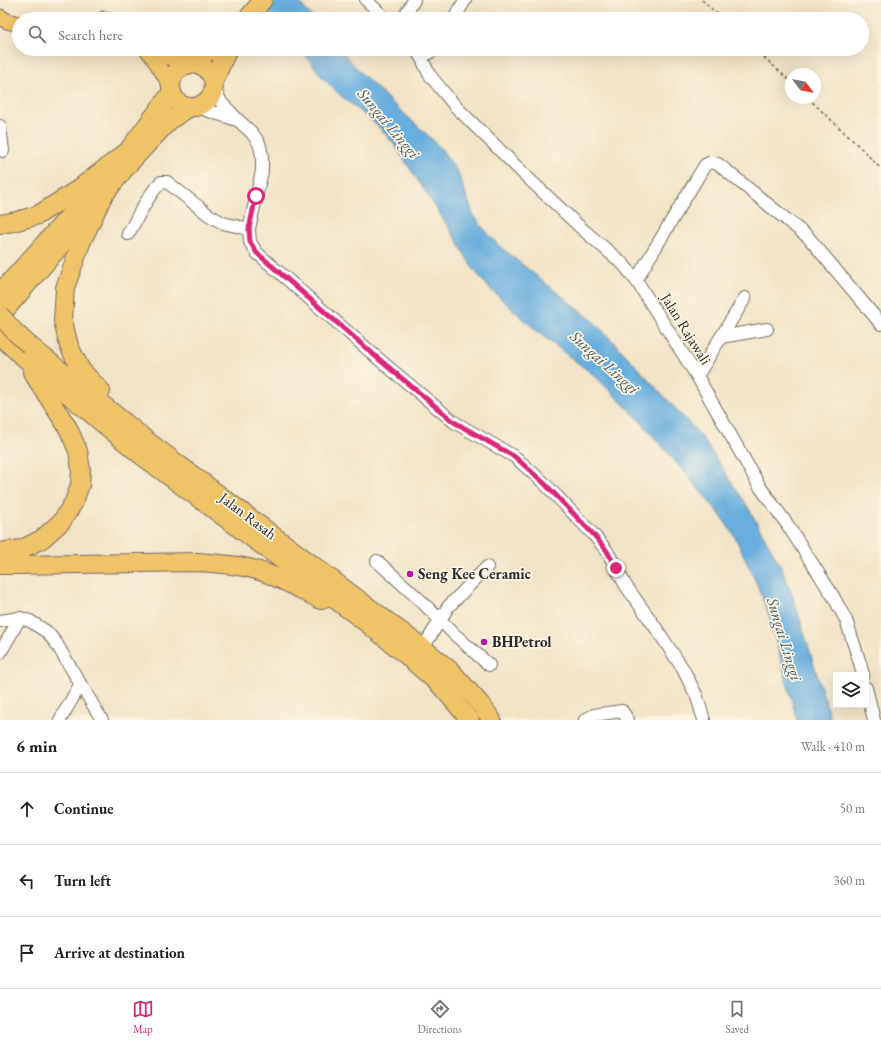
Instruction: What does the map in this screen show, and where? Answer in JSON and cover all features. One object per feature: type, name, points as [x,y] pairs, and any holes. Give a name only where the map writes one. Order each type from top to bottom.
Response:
[{"type":"highway","points":[[193,107],[184,105],[174,98],[171,89],[172,79],[174,73],[179,68],[193,63],[202,56]]},
{"type":"highway","points":[[0,316],[104,196],[127,166],[170,120],[193,107],[203,104],[208,100],[212,95],[214,85],[225,56]]},
{"type":"highway","points":[[193,63],[208,70],[212,75],[214,85]]},
{"type":"highway","points":[[0,293],[128,150],[171,89]]},
{"type":"highway","points":[[0,224],[38,216],[77,190],[128,150]]},
{"type":"highway","points":[[104,196],[81,243],[65,288],[63,321],[69,346],[82,370],[150,443]]},
{"type":"highway","name":"Jalan Rasah","points":[[0,316],[14,331],[25,350],[142,456],[368,624],[440,685],[470,720]]},
{"type":"highway","name":"Jalan Rasah","points":[[0,336],[25,350],[423,648],[451,671],[482,706],[492,720]]},
{"type":"highway","points":[[0,552],[22,549],[42,539],[62,521],[74,502],[80,485],[81,470],[78,451],[68,428],[48,395],[25,350]]},
{"type":"highway","points":[[0,564],[198,562],[249,568],[293,585],[368,624]]},
{"type":"main road","points":[[0,17],[12,22]]},
{"type":"main road","points":[[152,56],[171,89]]},
{"type":"main road","points":[[169,56],[193,63]]},
{"type":"street","points":[[366,0],[379,12]]},
{"type":"street","points":[[407,12],[414,0]]},
{"type":"street","points":[[458,12],[466,0]]},
{"type":"street","name":"Jalan Rajawali","points":[[420,56],[429,74],[456,107],[529,179],[623,264],[636,280],[696,376],[760,487],[787,524],[833,596],[846,620],[862,672]]},
{"type":"street","points":[[214,85],[221,102],[252,133],[259,143],[262,155],[262,172],[249,229],[250,242],[257,253],[381,361],[454,422],[515,457],[544,483],[593,534],[607,551],[626,586],[683,669],[697,697],[704,720]]},
{"type":"street","points":[[193,107],[238,120]]},
{"type":"street","points":[[0,126],[3,151]]},
{"type":"street","points":[[636,280],[706,165],[711,162],[718,164],[808,237],[881,324]]},
{"type":"street","points":[[128,234],[156,187],[162,182],[167,182],[209,215],[223,223],[249,229]]},
{"type":"street","points":[[696,376],[745,298]]},
{"type":"street","points":[[721,337],[767,329]]},
{"type":"street","points":[[377,562],[489,665]]},
{"type":"street","points":[[423,648],[448,607],[487,567]]},
{"type":"street","points":[[0,621],[20,618],[30,621],[47,632],[56,643],[102,720]]},
{"type":"street","points":[[0,653],[20,618]]},
{"type":"street","points":[[60,720],[80,685]]},
{"type":"street","points":[[869,700],[874,720]]},
{"type":"street","points":[[585,720],[594,715],[622,711],[628,720]]},
{"type":"path","points":[[702,0],[715,12]]},
{"type":"path","points":[[763,56],[785,76]]},
{"type":"path","points":[[814,104],[881,169]]},
{"type":"water","points":[[256,0],[297,0],[308,12],[268,12]]},
{"type":"water","name":"Sungai Linggi","points":[[306,56],[346,56],[359,71],[443,151],[458,173],[473,214],[499,246],[593,321],[701,436],[748,507],[782,569],[794,600],[831,720],[797,720],[769,615],[757,584],[735,537],[719,513],[641,422],[595,376],[539,333],[487,286],[472,267],[456,239],[394,144],[377,125],[340,95],[322,77]]},
{"type":"place","name":"Seng Kee Ceramic","points":[[410,574]]},
{"type":"place","name":"BHPetrol","points":[[484,642]]},
{"type":"route","points":[[256,196],[249,229],[250,242],[257,253],[381,361],[454,422],[515,457],[544,483],[593,534],[607,551],[616,568]]}]
